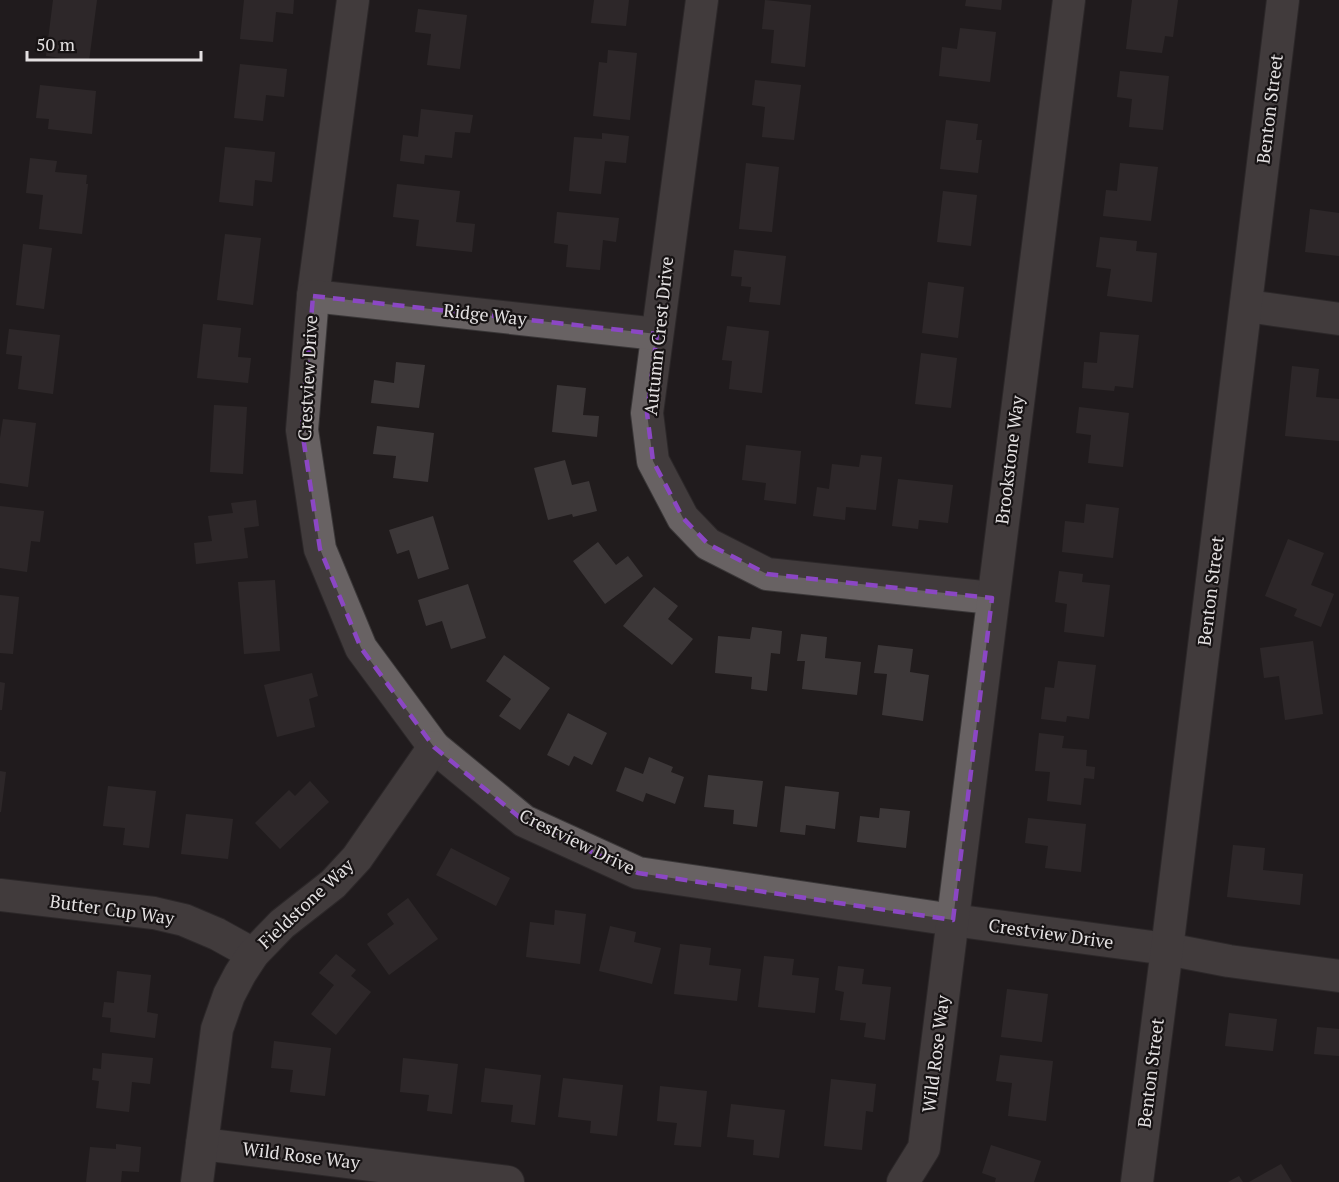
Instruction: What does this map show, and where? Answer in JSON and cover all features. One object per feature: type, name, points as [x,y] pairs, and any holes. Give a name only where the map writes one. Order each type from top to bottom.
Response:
[{"type":"street","name":"Crestview Drive","points":[[352,0],[313,296],[302,430],[320,549],[361,648],[434,747],[524,820],[638,873],[1339,976]]},
{"type":"street","name":"Autumn Crest Drive","points":[[702,0],[647,413],[653,461],[683,518],[708,544],[767,574],[992,598]]},
{"type":"street","name":"Brookstone Way","points":[[953,920],[1069,0]]},
{"type":"street","name":"Benton Street","points":[[1137,1182],[1283,0]]},
{"type":"street","name":"Ridge Way","points":[[313,296],[657,333]]},
{"type":"street","points":[[1247,306],[1339,319]]},
{"type":"street","name":"Fieldstone Way","points":[[197,1182],[217,1029],[229,995],[253,954],[282,924],[333,884],[357,858],[434,747]]},
{"type":"street","name":"Butter Cup Way","points":[[0,895],[154,913],[184,920],[217,934],[253,954]]},
{"type":"street","name":"Wild Rose Way","points":[[903,1182],[924,1148],[953,920]]},
{"type":"street","name":"Wild Rose Way","points":[[201,1144],[508,1182]]},
{"type":"highlighted area","points":[[313,296],[657,334],[647,413],[653,461],[683,518],[708,544],[767,574],[992,598],[953,920],[638,873],[524,821],[434,747],[361,648],[320,549],[302,430]]},
{"type":"building","points":[[53,0],[97,0],[89,61],[46,56]]},
{"type":"building","points":[[244,0],[294,0],[293,14],[276,12],[273,42],[240,39]]},
{"type":"building","points":[[594,0],[629,0],[626,26],[591,23]]},
{"type":"building","points":[[765,0],[811,5],[805,67],[771,63],[774,30],[762,29]]},
{"type":"building","points":[[966,0],[1002,0],[1001,10],[965,6]]},
{"type":"building","points":[[1132,0],[1178,0],[1173,37],[1165,36],[1162,53],[1126,49]]},
{"type":"building","points":[[418,9],[467,15],[460,69],[427,65],[431,34],[415,32]]},
{"type":"building","points":[[960,28],[996,32],[990,82],[939,76],[942,47],[957,49]]},
{"type":"building","points":[[608,50],[637,53],[630,120],[593,116],[599,62],[607,63]]},
{"type":"building","points":[[240,64],[287,69],[284,97],[266,95],[263,121],[234,118]]},
{"type":"building","points":[[1120,71],[1169,76],[1163,130],[1129,127],[1132,99],[1117,97]]},
{"type":"building","points":[[755,80],[801,85],[794,140],[762,137],[765,107],[752,105]]},
{"type":"building","points":[[40,85],[96,91],[92,134],[48,129],[49,119],[36,118]]},
{"type":"building","points":[[421,109],[473,115],[470,133],[455,132],[452,158],[425,155],[424,164],[400,161],[403,135],[418,137]]},
{"type":"building","points":[[946,120],[978,124],[976,140],[982,140],[978,173],[940,169]]},
{"type":"building","points":[[602,133],[629,136],[626,163],[605,161],[601,194],[569,191],[574,137],[602,139]]},
{"type":"building","points":[[225,147],[275,152],[272,182],[255,180],[253,206],[219,202]]},
{"type":"building","points":[[30,158],[57,161],[55,172],[87,175],[82,234],[39,229],[43,195],[26,193]]},
{"type":"building","points":[[746,163],[779,167],[772,232],[739,229]]},
{"type":"building","points":[[1120,163],[1158,167],[1151,221],[1103,216],[1106,190],[1117,191]]},
{"type":"building","points":[[397,184],[460,191],[456,222],[475,224],[472,252],[416,246],[419,220],[393,217]]},
{"type":"building","points":[[943,191],[977,195],[971,246],[937,242]]},
{"type":"building","points":[[1310,209],[1339,213],[1339,256],[1305,252]]},
{"type":"building","points":[[557,212],[619,218],[616,242],[603,240],[600,270],[566,267],[568,245],[554,243]]},
{"type":"building","points":[[225,234],[261,238],[253,305],[217,300]]},
{"type":"building","points":[[1100,237],[1137,241],[1136,251],[1157,253],[1152,302],[1107,296],[1111,269],[1096,267]]},
{"type":"building","points":[[23,244],[52,248],[44,309],[16,305]]},
{"type":"building","points":[[734,250],[786,256],[780,305],[749,302],[751,287],[741,286],[742,277],[731,276]]},
{"type":"building","points":[[928,282],[964,287],[958,338],[922,333]]},
{"type":"building","points":[[203,324],[241,328],[238,357],[251,358],[248,383],[197,378]]},
{"type":"building","points":[[727,326],[769,331],[762,393],[729,389],[732,361],[722,360]]},
{"type":"building","points":[[9,329],[60,335],[53,394],[18,389],[22,356],[6,354]]},
{"type":"building","points":[[1100,332],[1139,335],[1133,388],[1115,386],[1114,391],[1082,388],[1084,362],[1097,363]]},
{"type":"building","points":[[921,353],[957,358],[951,408],[915,404]]},
{"type":"building","points":[[396,362],[425,365],[419,408],[371,403],[374,380],[394,383]]},
{"type":"building","points":[[1292,366],[1319,369],[1316,397],[1339,399],[1339,441],[1285,436]]},
{"type":"building","points":[[557,385],[586,388],[583,415],[599,416],[597,437],[552,432]]},
{"type":"building","points":[[214,405],[247,407],[243,474],[210,472]]},
{"type":"building","points":[[1079,407],[1129,413],[1123,467],[1088,463],[1091,435],[1076,433]]},
{"type":"building","points":[[3,419],[36,423],[28,487],[0,483],[0,438]]},
{"type":"building","points":[[377,426],[434,433],[428,482],[393,478],[396,456],[373,454]]},
{"type":"building","points":[[746,445],[801,451],[796,504],[764,500],[766,483],[742,480]]},
{"type":"building","points":[[861,455],[882,457],[876,510],[846,507],[845,520],[813,516],[817,487],[829,489],[832,464],[859,467]]},
{"type":"building","points":[[565,460],[572,485],[589,481],[597,511],[548,520],[534,468]]},
{"type":"building","points":[[898,479],[953,485],[948,523],[919,520],[918,529],[892,526]]},
{"type":"building","points":[[256,500],[259,526],[244,528],[248,558],[196,564],[194,543],[212,541],[208,516],[233,513],[231,503]]},
{"type":"building","points":[[1086,504],[1119,508],[1113,558],[1062,552],[1065,521],[1084,523]]},
{"type":"building","points":[[0,506],[44,511],[40,542],[31,541],[27,572],[0,568]]},
{"type":"building","points":[[433,516],[449,569],[418,579],[409,550],[397,554],[389,530]]},
{"type":"building","points":[[1288,539],[1324,553],[1311,585],[1334,594],[1321,627],[1294,616],[1297,609],[1265,596]]},
{"type":"building","points":[[598,542],[616,565],[628,556],[643,576],[605,604],[573,561]]},
{"type":"building","points":[[1059,571],[1083,574],[1082,582],[1110,585],[1104,637],[1064,632],[1067,604],[1055,602]]},
{"type":"building","points":[[275,580],[280,651],[244,654],[238,582]]},
{"type":"building","points":[[468,584],[486,638],[451,649],[442,621],[426,626],[418,600]]},
{"type":"building","points":[[654,587],[678,606],[668,619],[693,639],[672,665],[623,626]]},
{"type":"building","points":[[0,595],[19,597],[13,654],[0,653]]},
{"type":"building","points":[[752,627],[782,631],[780,654],[771,653],[767,691],[751,689],[752,677],[715,673],[718,636],[750,639]]},
{"type":"building","points":[[801,634],[827,637],[825,658],[861,662],[857,695],[802,689],[805,661],[797,661]]},
{"type":"building","points":[[1313,641],[1323,714],[1285,720],[1279,676],[1264,678],[1260,648]]},
{"type":"building","points":[[878,645],[913,649],[910,672],[929,675],[923,721],[882,715],[887,674],[874,673]]},
{"type":"building","points":[[504,655],[550,688],[520,730],[499,716],[511,699],[486,681]]},
{"type":"building","points":[[1058,661],[1096,665],[1089,719],[1067,716],[1066,722],[1041,719],[1045,687],[1054,688]]},
{"type":"building","points":[[312,673],[318,696],[309,699],[315,727],[277,737],[264,685]]},
{"type":"building","points":[[0,682],[5,683],[2,710],[0,710]]},
{"type":"building","points":[[568,713],[607,733],[592,765],[574,756],[569,766],[547,755]]},
{"type":"building","points":[[1039,733],[1064,736],[1062,748],[1087,750],[1086,766],[1095,767],[1094,779],[1084,778],[1081,805],[1047,801],[1050,772],[1035,771]]},
{"type":"building","points":[[649,757],[673,767],[671,772],[684,777],[675,804],[646,793],[643,802],[616,791],[625,767],[643,774]]},
{"type":"building","points":[[0,771],[6,772],[1,812],[0,812]]},
{"type":"building","points":[[708,775],[763,781],[757,827],[733,824],[734,810],[704,807]]},
{"type":"building","points":[[310,781],[329,802],[280,849],[255,823],[289,790],[295,796]]},
{"type":"building","points":[[108,786],[156,791],[149,848],[123,845],[125,828],[103,826]]},
{"type":"building","points":[[785,786],[839,792],[835,829],[806,825],[805,835],[780,832]]},
{"type":"building","points":[[880,808],[910,811],[906,848],[857,842],[860,816],[879,818]]},
{"type":"building","points":[[186,814],[233,819],[228,859],[181,854]]},
{"type":"building","points":[[1028,818],[1086,824],[1081,872],[1045,868],[1048,846],[1025,843]]},
{"type":"building","points":[[1233,845],[1265,848],[1263,870],[1303,874],[1300,905],[1227,897]]},
{"type":"building","points":[[451,848],[510,878],[496,906],[436,875]]},
{"type":"building","points":[[408,898],[438,939],[389,975],[367,944],[394,924],[387,914]]},
{"type":"building","points":[[555,910],[586,914],[580,964],[526,957],[530,922],[554,925]]},
{"type":"building","points":[[610,926],[636,932],[634,942],[661,948],[652,984],[599,971]]},
{"type":"building","points":[[680,944],[711,948],[709,965],[741,969],[737,1001],[674,994]]},
{"type":"building","points":[[336,954],[356,970],[351,976],[371,992],[336,1035],[311,1014],[334,985],[319,973]]},
{"type":"building","points":[[764,956],[794,959],[792,975],[819,978],[815,1013],[758,1007]]},
{"type":"building","points":[[838,966],[864,969],[862,984],[891,987],[885,1040],[864,1037],[866,1023],[840,1020],[844,992],[835,990]]},
{"type":"building","points":[[117,971],[151,975],[147,1012],[158,1014],[155,1038],[110,1032],[111,1018],[102,1017],[104,1002],[114,1003]]},
{"type":"building","points":[[1007,989],[1048,994],[1042,1042],[1001,1037]]},
{"type":"building","points":[[1229,1013],[1277,1019],[1273,1051],[1225,1046]]},
{"type":"building","points":[[1317,1027],[1339,1029],[1339,1056],[1314,1054]]},
{"type":"building","points":[[274,1041],[331,1048],[325,1096],[290,1092],[293,1070],[271,1068]]},
{"type":"building","points":[[102,1053],[153,1058],[150,1084],[132,1082],[129,1112],[96,1108],[99,1081],[92,1080],[93,1068],[101,1069]]},
{"type":"building","points":[[1000,1055],[1053,1061],[1046,1121],[1008,1116],[1012,1083],[996,1081]]},
{"type":"building","points":[[403,1058],[458,1064],[452,1114],[427,1111],[429,1095],[400,1092]]},
{"type":"building","points":[[485,1068],[541,1075],[535,1125],[511,1122],[513,1105],[481,1102]]},
{"type":"building","points":[[563,1078],[623,1085],[617,1136],[590,1133],[591,1121],[558,1117]]},
{"type":"building","points":[[831,1079],[876,1084],[873,1112],[866,1111],[862,1150],[824,1146]]},
{"type":"building","points":[[660,1086],[707,1091],[701,1147],[674,1145],[677,1123],[657,1121]]},
{"type":"building","points":[[731,1104],[785,1110],[779,1158],[753,1155],[754,1140],[727,1137]]},
{"type":"building","points":[[116,1144],[141,1147],[139,1172],[122,1171],[121,1182],[86,1182],[90,1147],[116,1149]]},
{"type":"building","points":[[991,1145],[1041,1161],[1034,1182],[995,1182],[996,1178],[982,1173]]},
{"type":"building","points":[[1281,1164],[1292,1182],[1249,1182]]},
{"type":"building","points":[[1239,1176],[1243,1182],[1228,1182]]}]
